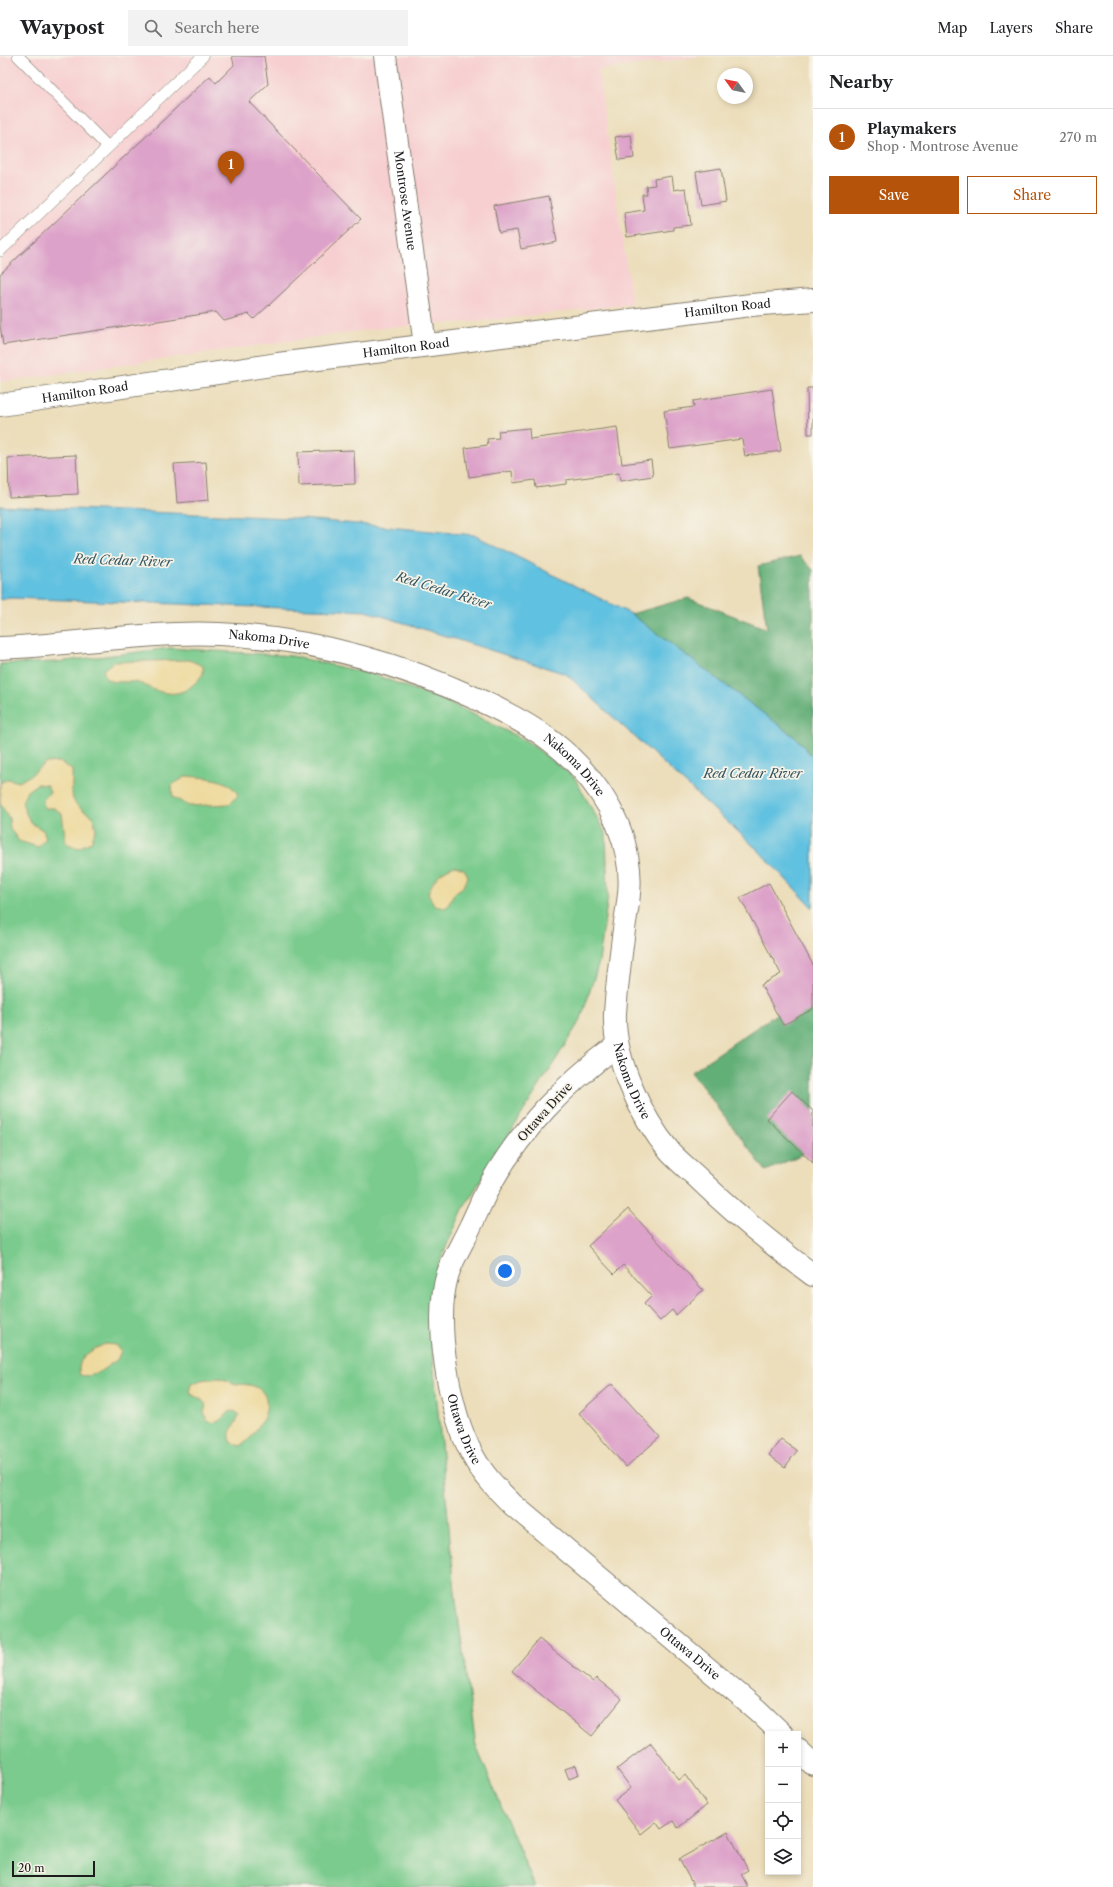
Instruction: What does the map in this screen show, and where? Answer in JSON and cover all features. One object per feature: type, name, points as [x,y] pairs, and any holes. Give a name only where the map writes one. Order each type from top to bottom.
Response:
[{"type":"street","name":"Montrose Avenue","points":[[385,56],[425,345]]},
{"type":"street","name":"Hamilton Road","points":[[0,405],[169,379],[425,345],[743,306],[813,300]]},
{"type":"street","name":"Nakoma Drive","points":[[0,648],[31,647],[137,635],[177,634],[218,634],[286,641],[346,653],[418,675],[456,690],[530,726],[557,745],[572,758],[589,778],[611,813],[627,852],[630,875],[630,898],[615,1014],[616,1046],[626,1074],[639,1102],[653,1127],[670,1152],[771,1244],[813,1275]]},
{"type":"street","name":"Ottawa Drive","points":[[616,1046],[564,1088],[522,1136],[490,1185],[448,1274],[443,1303],[442,1334],[446,1367],[457,1418],[473,1457],[484,1474],[503,1495],[757,1710],[779,1731]]},
{"type":"street","points":[[801,1753],[813,1764]]},
{"type":"lane","points":[[18,56],[108,147]]},
{"type":"lane","points":[[0,251],[203,56]]},
{"type":"shaded area","points":[[0,56],[705,56],[598,70],[632,304],[481,321],[381,328],[0,382]]},
{"type":"green space","points":[[800,556],[813,570],[813,757],[796,738],[631,614],[688,598],[767,629],[758,566]]},
{"type":"green space","points":[[170,648],[292,656],[375,675],[450,703],[528,742],[574,777],[606,834],[608,895],[599,962],[581,1019],[463,1209],[438,1265],[429,1317],[456,1602],[476,1746],[535,1887],[0,1887],[0,664],[57,662]]},
{"type":"green space","points":[[813,989],[813,1149],[766,1171],[691,1072]]},
{"type":"sand","points":[[189,660],[203,666],[203,674],[192,686],[181,692],[175,693],[160,692],[135,682],[118,682],[107,680],[103,670],[113,662]]},
{"type":"sand","points":[[60,762],[72,770],[72,793],[78,807],[93,816],[96,829],[91,842],[78,848],[66,843],[62,814],[54,808],[44,808],[43,800],[50,792],[47,785],[37,784],[27,791],[22,802],[29,819],[38,828],[43,830],[46,838],[38,847],[19,841],[10,829],[9,818],[0,803],[0,783],[8,779],[19,782],[31,775],[45,763]]},
{"type":"sand","points":[[187,776],[208,778],[222,782],[234,789],[238,795],[230,804],[189,806],[173,797],[172,785]]},
{"type":"sand","points":[[455,866],[464,869],[468,876],[465,885],[454,894],[449,904],[445,908],[435,906],[428,894],[432,884],[441,873]]},
{"type":"sand","points":[[105,1344],[116,1345],[121,1351],[117,1360],[100,1372],[86,1376],[80,1375],[79,1369],[82,1359],[90,1352]]},
{"type":"sand","points":[[219,1378],[235,1384],[255,1387],[264,1394],[266,1398],[265,1415],[262,1421],[250,1438],[240,1446],[230,1442],[230,1432],[240,1415],[234,1411],[229,1412],[217,1422],[207,1421],[204,1413],[206,1405],[202,1400],[191,1394],[190,1385],[201,1380]]},
{"type":"water","name":"Red Cedar River","points":[[0,506],[292,518],[474,535],[631,614],[796,738],[813,757],[813,908],[758,850],[566,674],[366,611],[10,598],[0,600]]},
{"type":"building","points":[[232,56],[264,56],[268,84],[249,102],[361,219],[254,319],[249,314],[224,321],[216,312],[3,345],[0,325],[0,274],[210,76],[216,83],[234,65]]},
{"type":"building","points":[[631,135],[634,158],[619,160],[615,137]]},
{"type":"building","points":[[721,168],[726,201],[701,205],[696,172]]},
{"type":"building","points":[[672,176],[674,190],[686,188],[691,225],[673,227],[673,230],[627,237],[624,213],[644,210],[642,194],[647,194],[646,186],[655,185],[654,179]]},
{"type":"building","points":[[549,196],[557,242],[521,249],[517,230],[499,233],[494,206]]},
{"type":"building","points":[[807,388],[813,388],[813,434],[808,434]]},
{"type":"building","points":[[772,389],[781,451],[745,456],[742,439],[670,449],[664,411],[694,407],[693,401]]},
{"type":"building","points":[[617,427],[622,464],[651,460],[653,476],[620,481],[619,473],[566,480],[566,484],[536,488],[535,480],[513,483],[512,471],[469,477],[465,448],[488,445],[487,439],[499,438],[498,431],[529,428],[530,439]]},
{"type":"building","points":[[354,450],[355,484],[299,486],[298,452]]},
{"type":"building","points":[[76,455],[78,494],[9,497],[8,458]]},
{"type":"building","points":[[206,462],[209,500],[177,503],[174,464]]},
{"type":"building","points":[[769,883],[813,965],[813,1009],[783,1025],[761,985],[781,974],[740,898]]},
{"type":"building","points":[[792,1091],[813,1111],[813,1163],[767,1119]]},
{"type":"building","points":[[628,1209],[703,1290],[676,1315],[672,1310],[660,1321],[644,1304],[652,1296],[623,1265],[614,1274],[588,1246]]},
{"type":"building","points":[[612,1384],[660,1437],[626,1467],[579,1413]]},
{"type":"building","points":[[781,1439],[797,1451],[785,1467],[769,1455]]},
{"type":"building","points":[[539,1639],[593,1682],[596,1678],[622,1699],[592,1736],[512,1671]]},
{"type":"building","points":[[651,1743],[679,1780],[685,1775],[707,1805],[678,1828],[673,1821],[661,1829],[656,1822],[641,1834],[615,1800],[631,1788],[617,1769]]},
{"type":"building","points":[[576,1765],[579,1775],[569,1779],[565,1769]]},
{"type":"building","points":[[728,1832],[748,1870],[741,1874],[748,1887],[694,1887],[679,1859]]},
{"type":"place","name":"Playmakers","points":[[231,184]]}]
